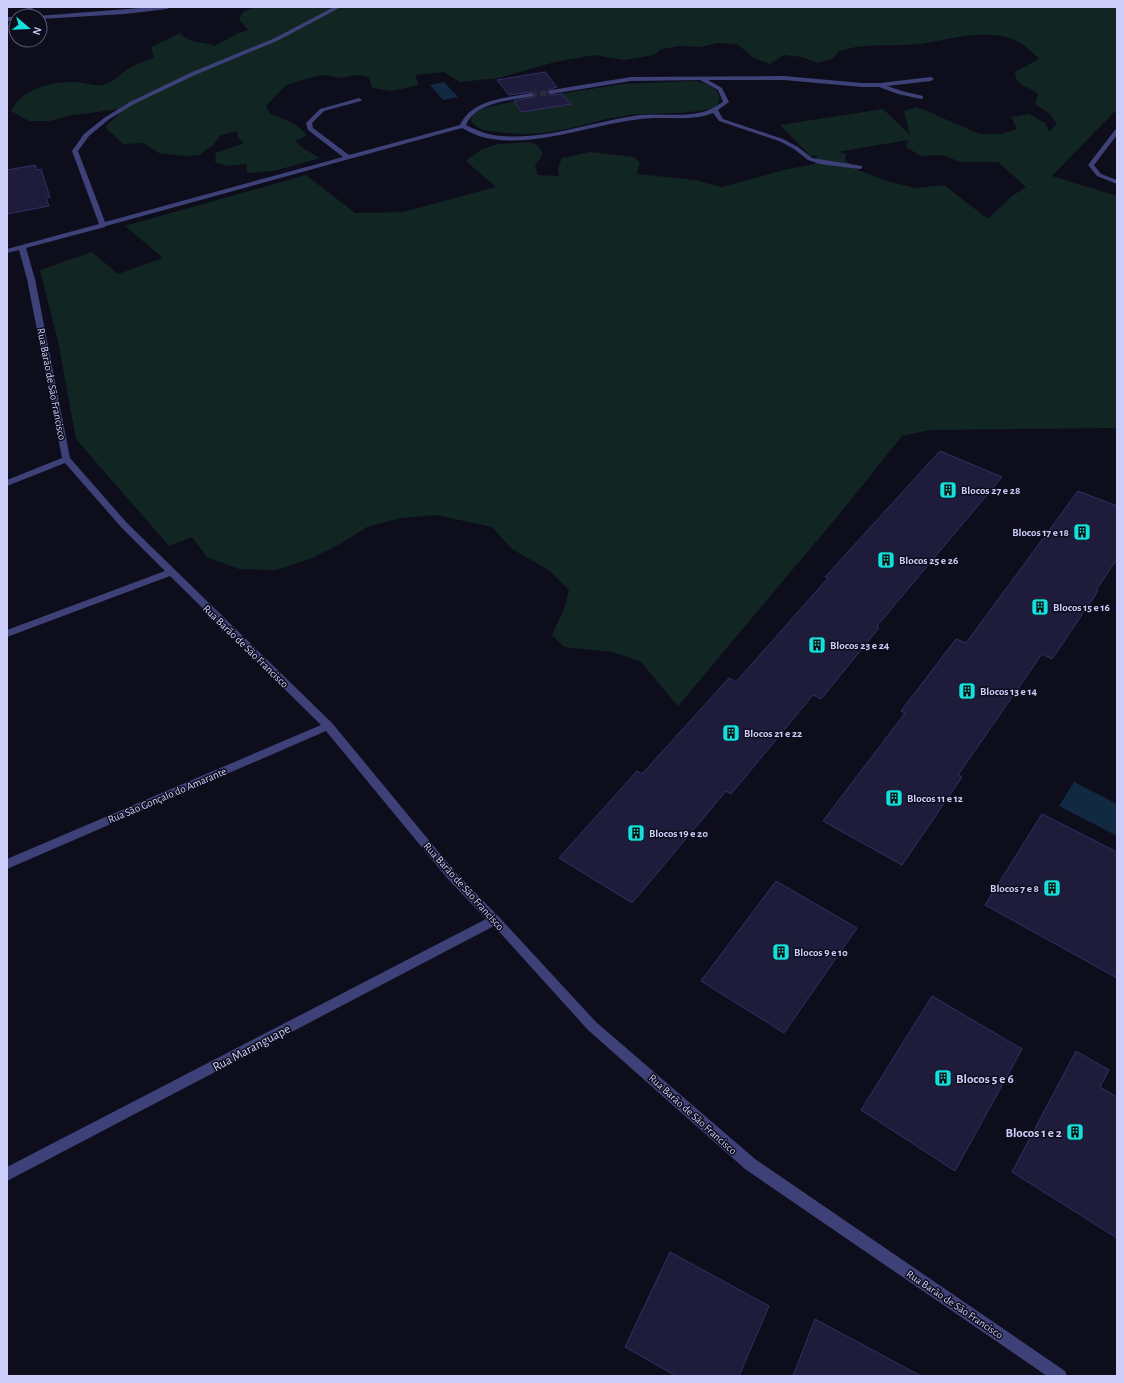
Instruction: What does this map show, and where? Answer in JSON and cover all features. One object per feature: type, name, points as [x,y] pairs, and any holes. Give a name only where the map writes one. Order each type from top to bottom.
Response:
[{"type":"street","points":[[48,17],[125,12],[167,7]]},
{"type":"street","points":[[103,226],[75,151],[78,144],[88,132],[112,115],[140,99],[185,77],[304,26],[338,7]]},
{"type":"street","points":[[463,126],[472,133],[480,135],[494,137],[526,137],[634,118],[697,115],[721,107],[726,102],[720,89],[711,83],[695,78]]},
{"type":"street","points":[[551,92],[631,79],[784,78],[843,84],[880,85],[931,79]]},
{"type":"street","points":[[880,85],[900,93],[921,97]]},
{"type":"street","points":[[7,251],[103,226],[463,126],[468,116],[479,108],[496,102],[531,95]]},
{"type":"street","points":[[348,158],[310,129],[309,123],[322,110],[359,100]]},
{"type":"street","points":[[714,110],[721,120],[781,140],[796,148],[810,159],[820,162],[860,167]]},
{"type":"street","points":[[1117,131],[1091,165],[1099,175],[1117,182]]},
{"type":"street","name":"Rua Barão de São Francisco","points":[[22,248],[31,279],[66,459],[124,525],[328,726],[452,876],[495,920],[592,1026],[750,1164],[1060,1376]]},
{"type":"street","points":[[7,483],[66,459]]},
{"type":"street","points":[[7,634],[170,572]]},
{"type":"street","name":"Rua São Gonçalo do Amarante","points":[[7,864],[328,726]]},
{"type":"street","name":"Rua Maranguape","points":[[7,1174],[495,920]]},
{"type":"green space","points":[[255,7],[1117,7],[1117,109],[1052,176],[1117,196],[1117,431],[1114,428],[930,430],[902,436],[846,506],[678,706],[640,661],[612,652],[564,647],[552,635],[565,607],[569,590],[550,571],[512,549],[492,527],[436,515],[401,518],[367,527],[338,545],[307,560],[276,570],[239,569],[207,557],[192,537],[169,546],[76,439],[58,341],[40,270],[92,252],[118,274],[163,258],[125,226],[306,175],[355,213],[403,212],[496,187],[466,161],[482,149],[498,144],[530,142],[538,146],[543,154],[535,166],[538,175],[559,176],[558,168],[562,158],[590,152],[634,157],[640,163],[637,174],[695,180],[722,187],[784,170],[815,164],[817,155],[810,156],[780,125],[883,109],[910,135],[904,111],[917,107],[980,134],[1001,134],[1017,129],[1011,117],[1029,114],[1045,123],[1049,132],[1057,124],[1050,114],[1035,104],[1038,94],[1020,84],[1016,77],[1015,72],[1039,59],[1026,47],[1014,40],[987,35],[964,36],[909,45],[857,47],[838,52],[834,58],[818,63],[802,57],[784,55],[770,64],[754,58],[737,44],[718,43],[700,47],[680,46],[661,49],[654,55],[625,60],[594,55],[555,62],[498,78],[460,82],[444,72],[415,75],[419,85],[392,91],[372,88],[369,77],[357,75],[340,78],[324,75],[313,77],[286,85],[266,106],[270,114],[299,127],[307,135],[295,141],[304,149],[320,158],[274,171],[247,173],[246,164],[227,166],[215,162],[216,153],[244,143],[238,138],[237,131],[221,135],[213,145],[199,155],[184,156],[159,153],[144,143],[123,144],[105,127],[118,115],[120,109],[73,115],[49,121],[29,121],[11,111],[22,97],[38,88],[48,85],[66,82],[93,85],[110,83],[129,68],[154,57],[151,47],[180,33],[192,41],[215,46],[236,34],[248,30],[239,19],[243,12]],"holes":[[[908,140],[906,147],[921,156],[942,155],[961,162],[998,162],[1026,187],[1012,196],[988,219],[944,185],[916,188],[890,182],[858,170],[845,160],[846,154],[837,152]]]},
{"type":"green space","points":[[694,81],[708,85],[719,94],[718,104],[714,108],[692,112],[629,115],[551,132],[525,134],[494,132],[480,128],[471,121],[472,116],[481,109],[514,101],[623,84]]},
{"type":"water","points":[[444,82],[458,97],[443,100],[430,85]]},
{"type":"water","points":[[1074,782],[1117,804],[1117,836],[1059,806]]},
{"type":"building","points":[[545,72],[557,87],[550,89],[547,93],[551,95],[562,94],[571,104],[522,112],[514,101],[533,97],[534,93],[531,92],[509,95],[497,80]]},
{"type":"building","points":[[35,165],[37,170],[41,169],[50,197],[46,198],[49,206],[7,214],[7,170]]},
{"type":"building","points":[[940,451],[1002,477],[877,626],[879,628],[821,699],[813,695],[731,794],[726,791],[632,903],[559,858],[637,771],[642,774],[729,678],[736,682],[828,578],[825,577]]},
{"type":"building","points":[[1078,491],[1117,506],[1117,559],[1096,590],[1098,591],[1052,659],[1042,654],[958,775],[962,777],[902,865],[823,821],[905,713],[901,711],[956,639],[966,643]]},
{"type":"building","name":"Blocos 7 e 8","points":[[1042,814],[1117,852],[1117,978],[985,905]]},
{"type":"building","name":"Blocos 9 e 10","points":[[776,881],[857,928],[784,1033],[701,981]]},
{"type":"building","name":"Blocos 5 e 6","points":[[932,996],[1022,1049],[955,1171],[861,1110]]},
{"type":"building","name":"Blocos 1 e 2","points":[[1076,1051],[1109,1070],[1100,1087],[1117,1097],[1117,1238],[1012,1172]]},
{"type":"building","points":[[670,1252],[769,1306],[739,1376],[676,1376],[625,1347]]},
{"type":"building","points":[[815,1319],[921,1376],[793,1376]]},
{"type":"tunnel","points":[[531,95],[551,92]]},
{"type":"place","name":"Blocos 27 e 28","points":[[948,490]]},
{"type":"place","name":"Blocos 17 e 18","points":[[1082,532]]},
{"type":"place","name":"Blocos 25 e 26","points":[[886,560]]},
{"type":"place","name":"Blocos 15 e 16","points":[[1040,607]]},
{"type":"place","name":"Blocos 23 e 24","points":[[817,645]]},
{"type":"place","name":"Blocos 13 e 14","points":[[967,691]]},
{"type":"place","name":"Blocos 21 e 22","points":[[731,733]]},
{"type":"place","name":"Blocos 11 e 12","points":[[894,798]]},
{"type":"place","name":"Blocos 19 e 20","points":[[636,833]]},
{"type":"place","name":"Blocos 7 e 8","points":[[1052,888]]},
{"type":"place","name":"Blocos 9 e 10","points":[[781,952]]},
{"type":"place","name":"Blocos 5 e 6","points":[[943,1078]]},
{"type":"place","name":"Blocos 1 e 2","points":[[1075,1132]]}]
